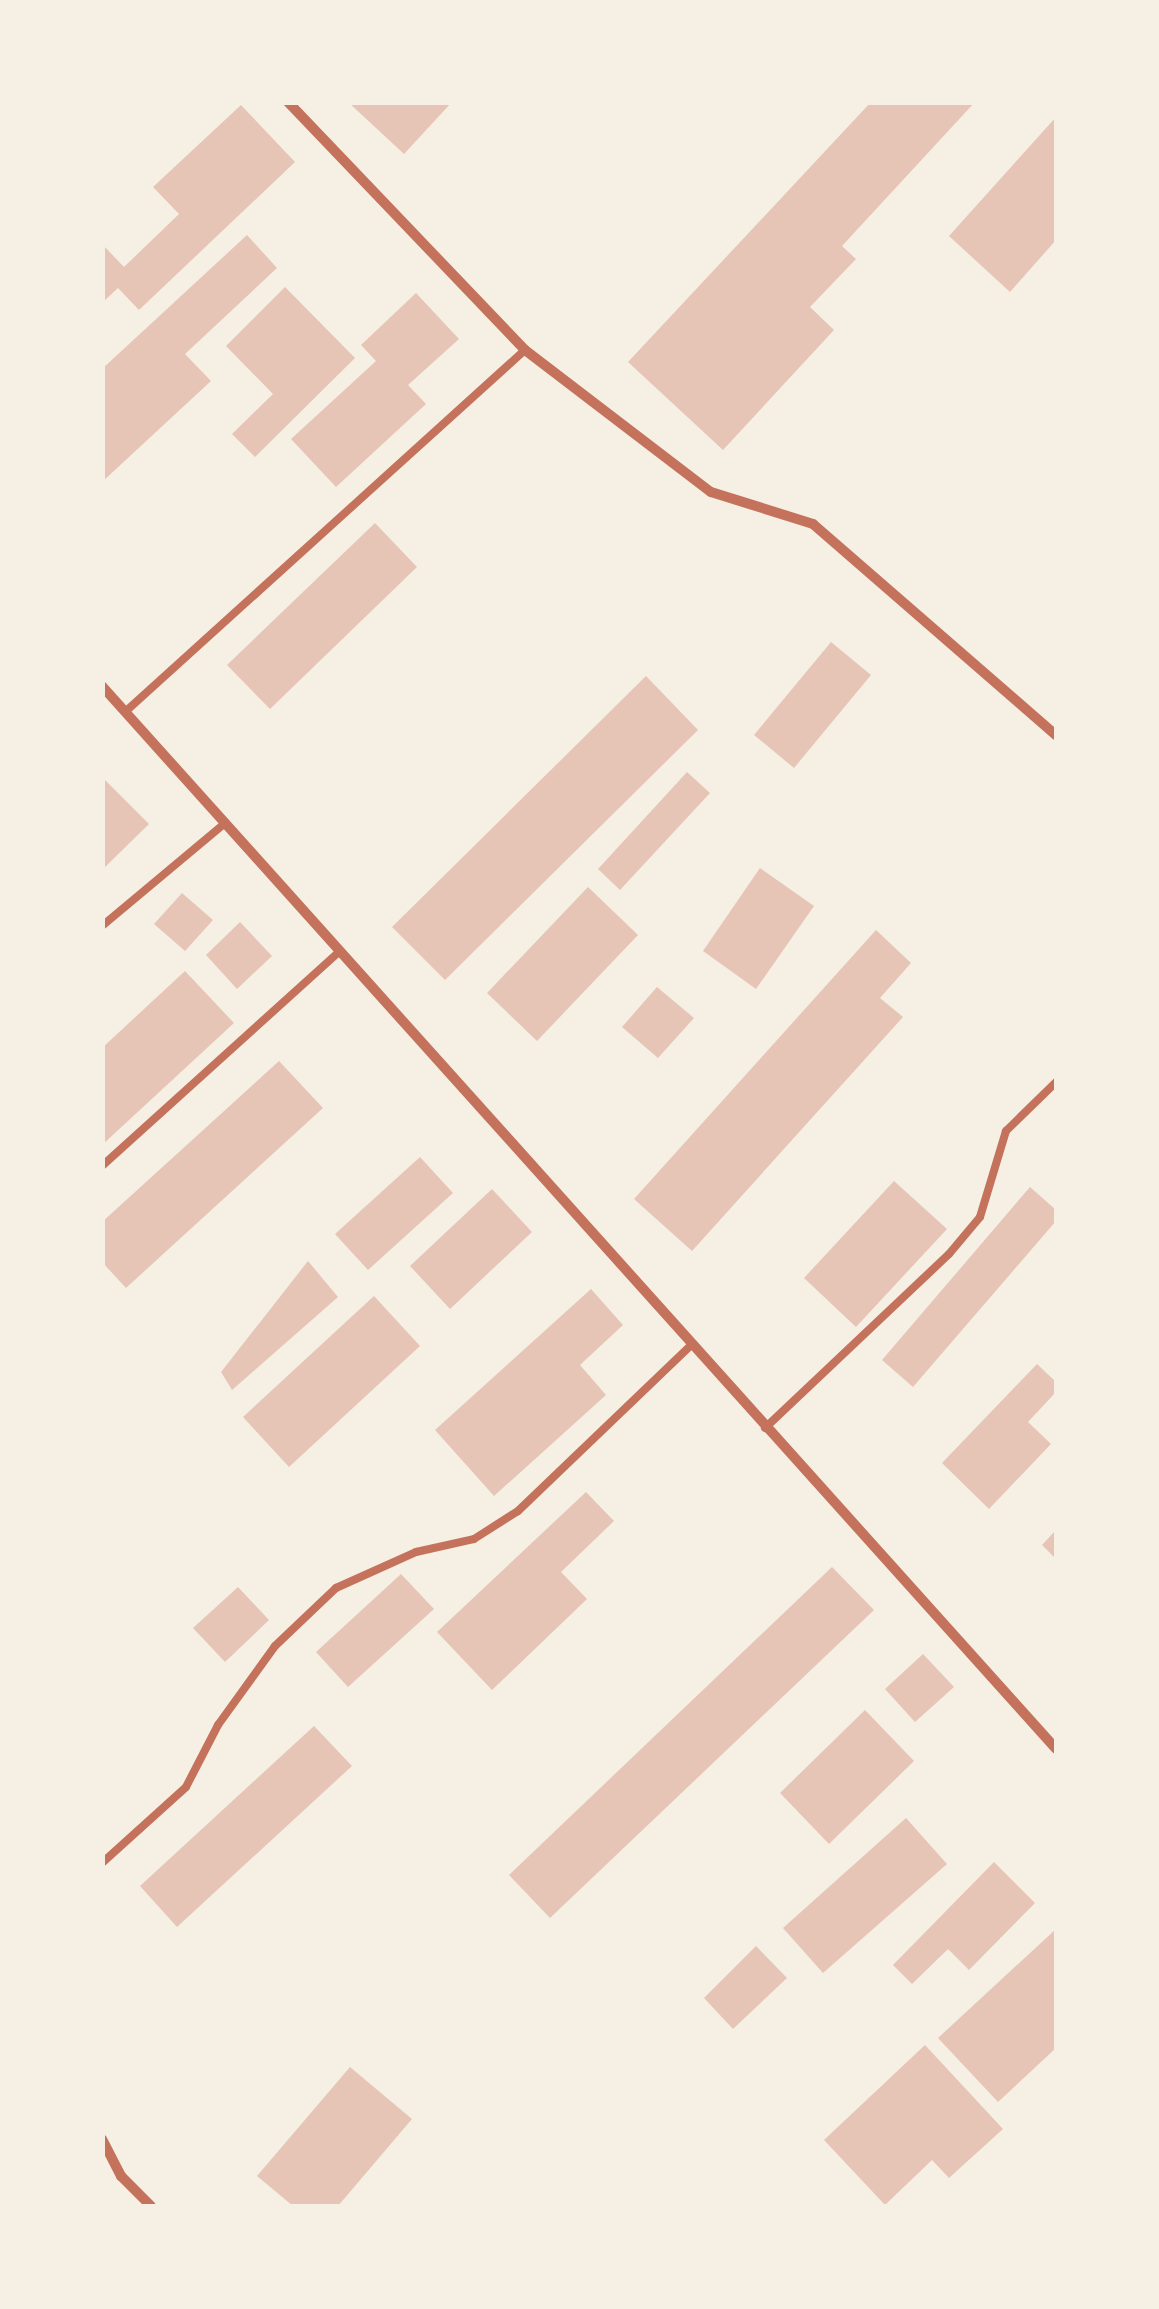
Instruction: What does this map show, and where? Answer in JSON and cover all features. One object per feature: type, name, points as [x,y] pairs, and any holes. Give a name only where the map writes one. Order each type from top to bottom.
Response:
[{"type":"street","points":[[288,102],[525,350],[710,492],[813,524],[1056,735]]},
{"type":"street","points":[[102,686],[1056,1750]]},
{"type":"street","points":[[102,2138],[121,2176],[151,2206]]},
{"type":"lane","points":[[125,712],[525,350]]},
{"type":"lane","points":[[102,926],[224,824]]},
{"type":"lane","points":[[102,1166],[339,952]]},
{"type":"lane","points":[[765,1428],[950,1254],[980,1217],[1006,1132],[1056,1082]]},
{"type":"lane","points":[[102,1863],[186,1787],[218,1725],[274,1646],[336,1588],[416,1552],[474,1539],[518,1511],[690,1346]]},
{"type":"building","points":[[348,102],[452,102],[404,154]]},
{"type":"building","points":[[871,102],[975,102],[842,246],[856,259],[810,307],[834,330],[723,450],[628,362]]},
{"type":"building","points":[[241,105],[295,162],[139,310],[118,288],[102,303],[102,244],[124,267],[179,214],[153,187]]},
{"type":"building","points":[[1056,117],[1056,240],[1010,292],[949,236]]},
{"type":"building","points":[[247,235],[277,268],[185,354],[211,381],[102,482],[102,369]]},
{"type":"building","points":[[285,287],[355,358],[255,457],[232,434],[273,394],[226,346]]},
{"type":"building","points":[[416,293],[459,339],[408,385],[426,404],[336,487],[291,439],[376,361],[361,345]]},
{"type":"building","points":[[375,523],[417,567],[270,709],[227,665]]},
{"type":"building","points":[[831,642],[871,675],[794,768],[754,735]]},
{"type":"building","points":[[646,676],[698,730],[445,980],[392,927]]},
{"type":"building","points":[[687,772],[710,793],[620,890],[598,869]]},
{"type":"building","points":[[102,777],[149,824],[102,870]]},
{"type":"building","points":[[760,868],[814,906],[756,989],[703,951]]},
{"type":"building","points":[[588,887],[638,935],[537,1041],[487,993]]},
{"type":"building","points":[[182,893],[213,920],[185,951],[154,924]]},
{"type":"building","points":[[240,922],[272,956],[237,989],[206,955]]},
{"type":"building","points":[[876,930],[911,963],[880,998],[903,1017],[692,1251],[634,1199]]},
{"type":"building","points":[[185,971],[234,1023],[102,1145],[102,1048]]},
{"type":"building","points":[[657,987],[694,1018],[658,1058],[622,1027]]},
{"type":"building","points":[[279,1061],[323,1108],[126,1288],[102,1262],[102,1222]]},
{"type":"building","points":[[420,1157],[453,1193],[368,1270],[335,1234]]},
{"type":"building","points":[[894,1181],[947,1229],[856,1327],[804,1278]]},
{"type":"building","points":[[1030,1187],[1056,1210],[1056,1221],[913,1387],[882,1360]]},
{"type":"building","points":[[492,1189],[532,1232],[450,1309],[410,1266]]},
{"type":"building","points":[[308,1261],[338,1297],[232,1390],[221,1372]]},
{"type":"building","points":[[591,1289],[623,1325],[580,1365],[606,1395],[494,1496],[435,1430]]},
{"type":"building","points":[[374,1296],[420,1346],[289,1467],[243,1417]]},
{"type":"building","points":[[1037,1364],[1056,1382],[1056,1392],[1028,1422],[1051,1444],[989,1509],[942,1463]]},
{"type":"building","points":[[586,1492],[614,1521],[561,1572],[587,1599],[492,1690],[437,1632]]},
{"type":"building","points":[[1056,1530],[1056,1559],[1042,1545]]},
{"type":"building","points":[[832,1567],[874,1610],[550,1918],[509,1875]]},
{"type":"building","points":[[401,1574],[434,1609],[348,1687],[316,1652]]},
{"type":"building","points":[[238,1587],[269,1620],[225,1662],[193,1628]]},
{"type":"building","points":[[923,1654],[954,1687],[915,1722],[885,1689]]},
{"type":"building","points":[[865,1710],[914,1761],[829,1844],[780,1793]]},
{"type":"building","points":[[314,1726],[352,1766],[177,1927],[140,1886]]},
{"type":"building","points":[[906,1818],[947,1864],[823,1973],[783,1928]]},
{"type":"building","points":[[994,1862],[1035,1903],[969,1970],[948,1949],[912,1984],[893,1965]]},
{"type":"building","points":[[1056,1929],[1056,2048],[998,2102],[938,2038]]},
{"type":"building","points":[[756,1946],[787,1978],[733,2029],[704,1998]]},
{"type":"building","points":[[925,2045],[1003,2129],[949,2178],[932,2160],[885,2205],[824,2140]]},
{"type":"building","points":[[350,2067],[412,2119],[338,2206],[293,2206],[257,2176]]}]
